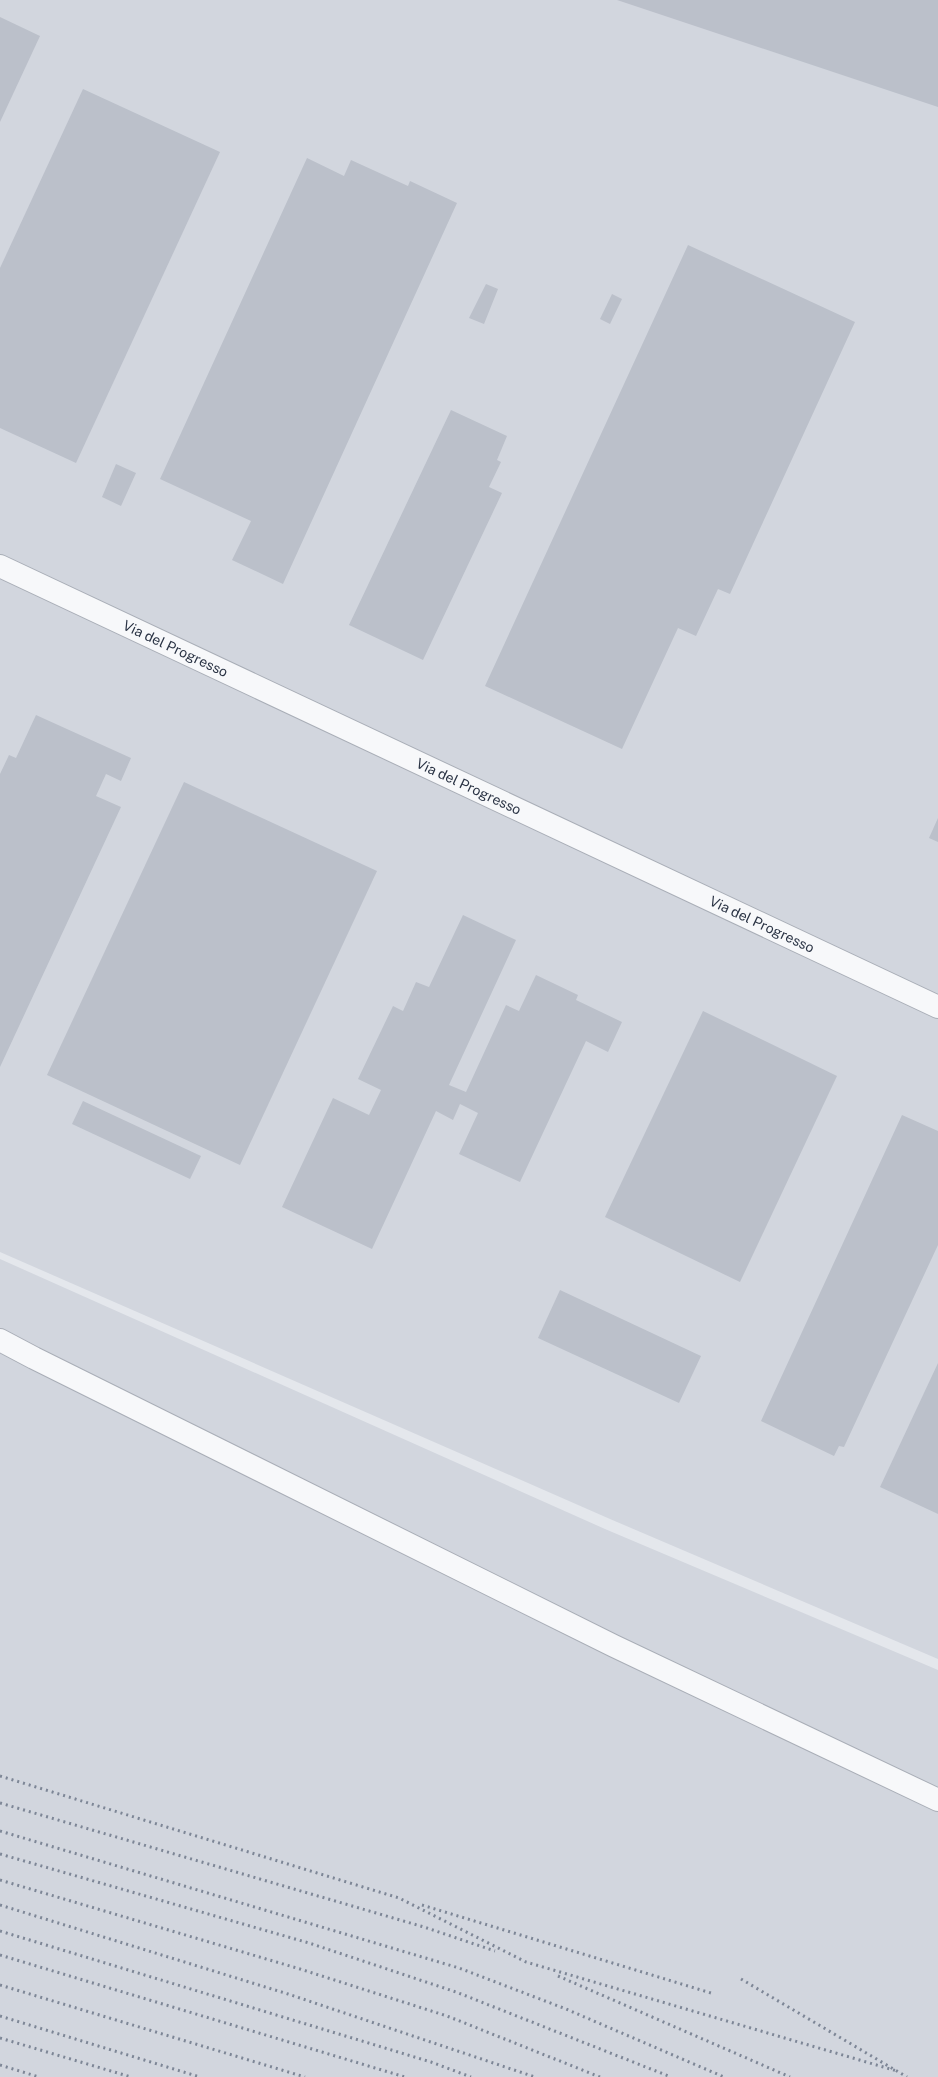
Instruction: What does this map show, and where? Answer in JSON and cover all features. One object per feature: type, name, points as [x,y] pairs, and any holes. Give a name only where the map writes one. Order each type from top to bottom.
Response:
[{"type":"street","name":"Via del Progresso","points":[[0,566],[938,1007]]},
{"type":"street","points":[[0,1340],[614,1646],[938,1800]]},
{"type":"shaded area","points":[[0,0],[938,0],[938,1659],[610,1519],[0,1252]]},
{"type":"shaded area","points":[[0,1259],[605,1529],[938,1670],[938,2077],[0,2077]]},
{"type":"building","points":[[617,0],[938,0],[938,107]]},
{"type":"building","points":[[0,17],[40,36],[0,122]]},
{"type":"building","points":[[83,89],[220,152],[76,463],[0,428],[0,268]]},
{"type":"building","points":[[307,158],[344,176],[351,160],[408,186],[410,181],[457,203],[283,584],[232,560],[251,521],[160,479]]},
{"type":"building","points":[[688,245],[855,322],[730,594],[718,589],[696,636],[678,628],[622,749],[485,686]]},
{"type":"building","points":[[486,284],[498,289],[484,324],[469,318]]},
{"type":"building","points":[[612,294],[622,299],[610,324],[600,319]]},
{"type":"building","points":[[451,410],[507,436],[497,460],[501,462],[489,487],[502,493],[423,660],[349,625]]},
{"type":"building","points":[[116,464],[136,473],[121,506],[102,497]]},
{"type":"building","points":[[36,715],[131,758],[121,781],[106,774],[96,796],[121,807],[0,1067],[0,774],[9,755],[16,758]]},
{"type":"building","points":[[184,782],[377,871],[240,1165],[47,1075]]},
{"type":"building","points":[[938,818],[938,842],[929,838]]},
{"type":"building","points":[[463,915],[516,940],[449,1085],[466,1092],[506,1005],[519,1011],[536,975],[578,995],[576,1000],[622,1022],[608,1052],[586,1041],[520,1182],[459,1154],[478,1113],[460,1104],[453,1120],[436,1111],[372,1249],[282,1207],[333,1098],[369,1115],[381,1090],[358,1079],[393,1006],[403,1011],[416,982],[429,987]]},
{"type":"building","points":[[703,1011],[837,1076],[740,1282],[605,1217]]},
{"type":"building","points":[[83,1101],[201,1156],[190,1179],[72,1124]]},
{"type":"building","points":[[902,1115],[938,1131],[938,1245],[844,1447],[839,1446],[834,1456],[761,1421]]},
{"type":"building","points":[[560,1290],[701,1356],[679,1403],[538,1338]]},
{"type":"building","points":[[938,1363],[938,1514],[880,1487]]},
{"type":"railway","points":[[0,1776],[399,1898],[526,1962],[897,2071]]},
{"type":"railway","points":[[0,1803],[424,1927],[495,1951]]},
{"type":"railway","points":[[0,1831],[459,1968],[566,2009],[724,2077]]},
{"type":"railway","points":[[0,1854],[309,1943],[456,1992],[671,2077]]},
{"type":"railway","points":[[0,1880],[300,1969],[447,2016],[600,2077]]},
{"type":"railway","points":[[0,1905],[288,1994],[535,2077]]},
{"type":"railway","points":[[422,1905],[711,1993]]},
{"type":"railway","points":[[0,1931],[431,2062],[471,2077]]},
{"type":"railway","points":[[0,1955],[405,2077]]},
{"type":"railway","points":[[558,1976],[790,2077]]},
{"type":"railway","points":[[741,1979],[907,2077]]},
{"type":"railway","points":[[0,1985],[305,2077]]},
{"type":"railway","points":[[0,2016],[200,2077]]},
{"type":"railway","points":[[0,2038],[131,2077]]},
{"type":"railway","points":[[0,2065],[39,2077]]}]
